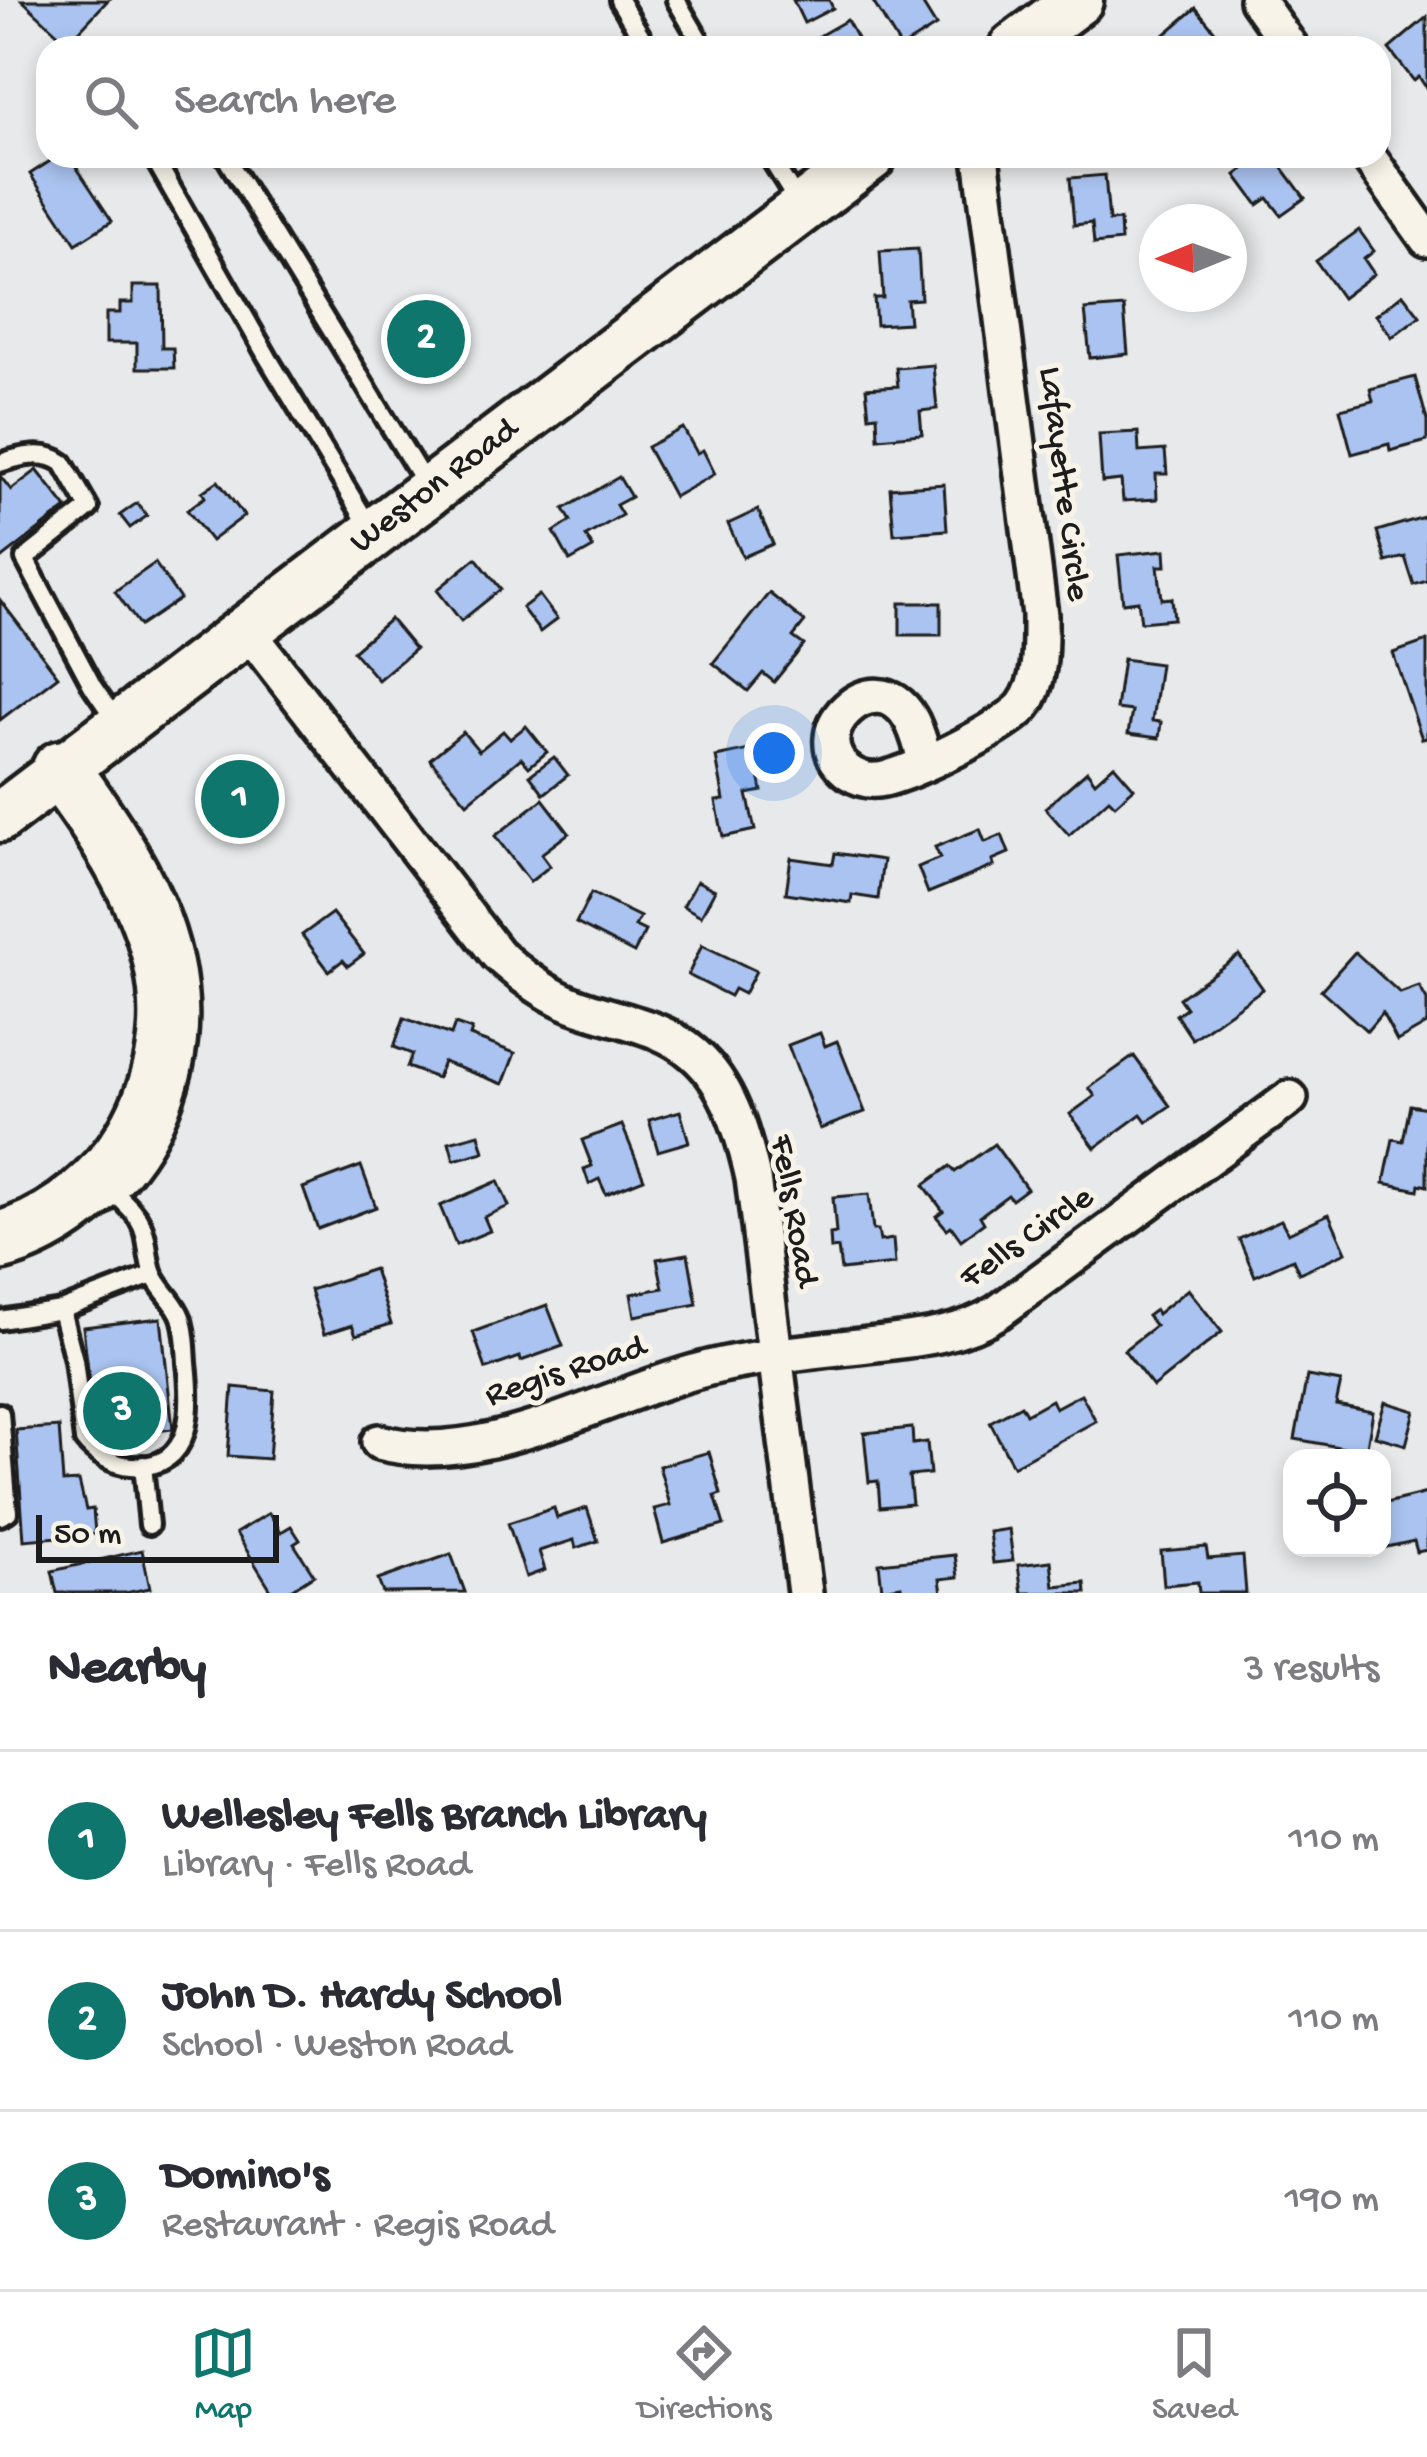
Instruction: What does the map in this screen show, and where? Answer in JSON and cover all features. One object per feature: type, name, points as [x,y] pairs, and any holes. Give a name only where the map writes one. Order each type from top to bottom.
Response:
[{"type":"highway","points":[[0,1241],[47,1221],[100,1180],[131,1142],[157,1090],[170,1034],[170,992],[157,934],[135,884],[61,770]]},
{"type":"main road","points":[[1030,36],[1078,0]]},
{"type":"main road","name":"Weston Road","points":[[0,817],[855,168]]},
{"type":"street","points":[[1257,0],[1282,36]]},
{"type":"street","name":"Lafayette Circle","points":[[926,762],[995,729],[1024,705],[1040,667],[1040,615],[983,168]]},
{"type":"street","points":[[1377,168],[1427,239]]},
{"type":"street","name":"Fells Road","points":[[247,630],[497,954],[566,1002],[676,1041],[712,1074],[737,1120],[748,1155],[805,1593]]},
{"type":"street","name":"Fells Circle","points":[[775,1356],[917,1339],[985,1320],[1289,1098]]},
{"type":"street","name":"Regis Road","points":[[379,1442],[430,1448],[482,1441],[705,1369],[775,1356]]},
{"type":"lane","points":[[619,0],[641,36]]},
{"type":"lane","points":[[676,0],[697,36]]},
{"type":"lane","points":[[160,168],[373,534]]},
{"type":"lane","points":[[232,168],[430,491]]},
{"type":"lane","points":[[777,168],[802,207]]},
{"type":"lane","points":[[0,463],[34,456],[58,458],[89,508],[26,559],[120,726]]},
{"type":"lane","points":[[61,1310],[74,1360],[85,1440],[122,1464],[143,1466],[164,1460],[186,1433],[190,1404],[183,1322],[152,1275],[140,1222],[100,1180]]},
{"type":"lane","points":[[0,1320],[61,1310],[152,1275]]},
{"type":"lane","points":[[0,1413],[8,1512],[0,1516]]},
{"type":"lane","points":[[143,1466],[149,1525]]},
{"type":"building","points":[[22,0],[108,0],[75,36],[61,36]]},
{"type":"building","points":[[793,0],[829,0],[833,8],[804,23]]},
{"type":"building","points":[[872,0],[920,0],[936,26],[920,36],[894,36]]},
{"type":"building","points":[[1196,8],[1219,36],[1163,36]]},
{"type":"building","points":[[1427,17],[1427,89],[1419,77],[1414,81],[1391,47]]},
{"type":"building","points":[[847,20],[856,36],[819,36]]},
{"type":"building","points":[[39,168],[77,168],[112,221],[76,244],[30,174]]},
{"type":"building","points":[[1246,168],[1283,168],[1305,198],[1281,215],[1268,198],[1258,205],[1236,175]]},
{"type":"building","points":[[1105,175],[1109,221],[1120,220],[1121,241],[1094,244],[1092,223],[1074,225],[1070,178]]},
{"type":"building","points":[[1359,230],[1374,251],[1364,259],[1374,274],[1342,298],[1316,261]]},
{"type":"building","points":[[918,249],[921,299],[907,300],[909,323],[876,325],[874,298],[883,298],[880,251]]},
{"type":"building","points":[[133,286],[161,286],[162,348],[173,348],[174,368],[137,368],[137,343],[106,343],[106,313],[120,313],[120,303],[133,303]]},
{"type":"building","points":[[1403,294],[1420,316],[1392,337],[1376,315]]},
{"type":"building","points":[[1124,307],[1128,354],[1090,358],[1085,310]]},
{"type":"building","points":[[933,365],[937,409],[920,411],[922,434],[878,438],[877,415],[869,416],[866,388],[898,386],[896,368]]},
{"type":"building","points":[[1415,377],[1427,420],[1427,441],[1352,454],[1340,409],[1373,401],[1370,389]]},
{"type":"building","points":[[683,428],[697,453],[703,450],[715,474],[674,497],[647,447]]},
{"type":"building","points":[[1138,432],[1139,452],[1165,450],[1167,474],[1156,474],[1157,499],[1123,501],[1121,480],[1102,482],[1099,434]]},
{"type":"building","points":[[37,470],[67,508],[0,560],[0,476],[11,490]]},
{"type":"building","points":[[619,477],[631,497],[616,505],[622,515],[586,536],[593,548],[570,561],[554,532],[571,521],[564,509]]},
{"type":"building","points":[[218,481],[244,516],[211,541],[187,510]]},
{"type":"building","points":[[944,484],[947,530],[894,534],[890,488]]},
{"type":"building","points":[[137,503],[147,516],[130,528],[120,515]]},
{"type":"building","points":[[758,510],[773,544],[743,557],[728,524]]},
{"type":"building","points":[[1427,516],[1427,581],[1414,585],[1405,557],[1386,562],[1377,531]]},
{"type":"building","points":[[1165,550],[1166,566],[1158,566],[1162,599],[1172,598],[1174,619],[1141,622],[1138,601],[1123,603],[1118,555]]},
{"type":"building","points":[[476,558],[501,589],[461,621],[437,590]]},
{"type":"building","points":[[155,563],[180,599],[140,626],[115,591]]},
{"type":"building","points":[[769,593],[805,622],[793,637],[804,645],[774,682],[763,673],[748,691],[713,663]]},
{"type":"building","points":[[539,595],[557,619],[540,632],[522,608]]},
{"type":"building","points":[[0,600],[58,676],[0,720]]},
{"type":"building","points":[[900,603],[941,603],[941,635],[900,635]]},
{"type":"building","points":[[390,619],[415,649],[378,680],[353,651]]},
{"type":"building","points":[[1427,641],[1427,738],[1422,739],[1393,653]]},
{"type":"building","points":[[1123,659],[1160,664],[1152,721],[1161,722],[1159,738],[1128,734],[1132,711],[1116,709]]},
{"type":"building","points":[[526,726],[547,752],[529,767],[521,758],[467,803],[430,759],[463,732],[479,751],[503,731],[510,739]]},
{"type":"building","points":[[754,749],[762,791],[747,794],[755,830],[723,837],[716,801],[724,800],[716,757]]},
{"type":"building","points":[[554,757],[568,775],[544,794],[530,775]]},
{"type":"building","points":[[1114,765],[1134,788],[1115,805],[1109,799],[1069,835],[1045,808],[1087,771],[1095,782]]},
{"type":"building","points":[[222,767],[267,774],[259,831],[213,825]]},
{"type":"building","points":[[543,799],[569,833],[541,854],[550,866],[530,882],[495,836]]},
{"type":"building","points":[[980,829],[985,842],[1002,835],[1009,853],[992,860],[994,866],[928,893],[918,867],[940,858],[935,847]]},
{"type":"building","points":[[835,853],[883,860],[878,899],[852,895],[851,903],[786,893],[791,858],[833,864]]},
{"type":"building","points":[[697,881],[715,890],[701,916],[683,906]]},
{"type":"building","points":[[591,893],[640,917],[635,926],[645,931],[634,953],[576,923]]},
{"type":"building","points":[[332,913],[364,954],[348,966],[343,960],[329,971],[302,935]]},
{"type":"building","points":[[702,945],[756,971],[744,994],[734,989],[730,996],[688,975]]},
{"type":"building","points":[[1355,952],[1400,993],[1419,986],[1427,1000],[1427,1024],[1397,1041],[1382,1013],[1367,1031],[1321,990]]},
{"type":"building","points":[[1239,955],[1263,989],[1192,1039],[1176,1015],[1186,1008],[1179,998]]},
{"type":"building","points":[[404,1018],[451,1035],[455,1024],[472,1030],[470,1036],[515,1053],[503,1084],[443,1062],[437,1078],[407,1067],[412,1054],[394,1047]]},
{"type":"building","points":[[820,1033],[825,1046],[837,1041],[865,1112],[820,1129],[788,1045]]},
{"type":"building","points":[[1134,1056],[1170,1106],[1147,1122],[1141,1114],[1095,1148],[1070,1114],[1095,1096],[1089,1088]]},
{"type":"building","points":[[1410,1105],[1427,1108],[1427,1186],[1419,1184],[1418,1190],[1384,1183],[1393,1139],[1403,1141]]},
{"type":"building","points":[[680,1111],[689,1142],[658,1151],[649,1120]]},
{"type":"building","points":[[622,1125],[644,1179],[606,1194],[599,1179],[589,1184],[584,1169],[592,1166],[582,1140]]},
{"type":"building","points":[[479,1134],[484,1152],[454,1160],[449,1142]]},
{"type":"building","points":[[994,1144],[1027,1189],[1012,1200],[1008,1195],[980,1216],[984,1223],[961,1240],[936,1216],[943,1211],[924,1185],[950,1166],[955,1172]]},
{"type":"building","points":[[361,1166],[376,1207],[318,1229],[303,1188]]},
{"type":"building","points":[[498,1181],[509,1206],[484,1217],[490,1231],[456,1245],[440,1206]]},
{"type":"building","points":[[869,1194],[873,1230],[878,1230],[880,1241],[893,1239],[895,1264],[841,1270],[838,1248],[831,1249],[830,1234],[836,1233],[833,1197]]},
{"type":"building","points":[[1329,1214],[1346,1252],[1299,1273],[1293,1259],[1255,1276],[1239,1239],[1281,1220],[1288,1233]]},
{"type":"building","points":[[688,1254],[697,1304],[635,1316],[631,1294],[663,1288],[657,1259]]},
{"type":"building","points":[[374,1269],[391,1324],[356,1335],[352,1325],[324,1334],[310,1290]]},
{"type":"building","points":[[1188,1289],[1222,1332],[1153,1387],[1124,1350],[1155,1326],[1147,1316],[1155,1310],[1157,1314]]},
{"type":"building","points":[[547,1305],[563,1346],[486,1369],[473,1332]]},
{"type":"building","points":[[161,1318],[173,1429],[96,1438],[83,1327]]},
{"type":"building","points":[[1307,1376],[1341,1382],[1336,1405],[1373,1412],[1367,1449],[1295,1439]]},
{"type":"building","points":[[233,1387],[274,1391],[269,1459],[228,1456]]},
{"type":"building","points":[[1081,1394],[1096,1421],[1013,1466],[990,1422],[1021,1405],[1026,1414],[1051,1400],[1055,1408]]},
{"type":"building","points":[[1385,1402],[1415,1411],[1406,1445],[1375,1436]]},
{"type":"building","points":[[59,1427],[63,1482],[79,1481],[86,1510],[93,1509],[95,1534],[24,1540],[16,1430]]},
{"type":"building","points":[[912,1428],[913,1444],[927,1442],[930,1474],[909,1476],[912,1504],[880,1507],[878,1481],[869,1482],[864,1433]]},
{"type":"building","points":[[709,1452],[724,1525],[663,1543],[654,1509],[670,1505],[659,1466]]},
{"type":"building","points":[[1427,1493],[1427,1550],[1417,1552],[1414,1541],[1391,1546],[1391,1502]]},
{"type":"building","points":[[554,1508],[557,1518],[587,1508],[598,1541],[576,1548],[574,1540],[539,1551],[545,1570],[526,1577],[508,1523]]},
{"type":"building","points":[[269,1513],[281,1532],[291,1526],[300,1540],[294,1544],[314,1575],[286,1593],[273,1593],[236,1533]]},
{"type":"building","points":[[1009,1529],[1013,1561],[993,1563],[989,1532]]},
{"type":"building","points":[[1206,1547],[1208,1559],[1243,1556],[1246,1593],[1199,1593],[1198,1582],[1164,1585],[1161,1551]]},
{"type":"building","points":[[142,1550],[150,1588],[125,1593],[57,1593],[52,1571]]},
{"type":"building","points":[[451,1554],[465,1592],[383,1593],[378,1580]]},
{"type":"building","points":[[955,1555],[958,1577],[940,1579],[942,1593],[902,1593],[901,1586],[882,1589],[879,1563]]},
{"type":"building","points":[[1051,1561],[1054,1586],[1085,1583],[1086,1593],[1022,1593],[1018,1565]]},
{"type":"place","name":"John D. Hardy School","points":[[426,339]]},
{"type":"place","name":"Wellesley Fells Branch Library","points":[[240,799]]},
{"type":"place","name":"Domino's","points":[[122,1411]]}]
